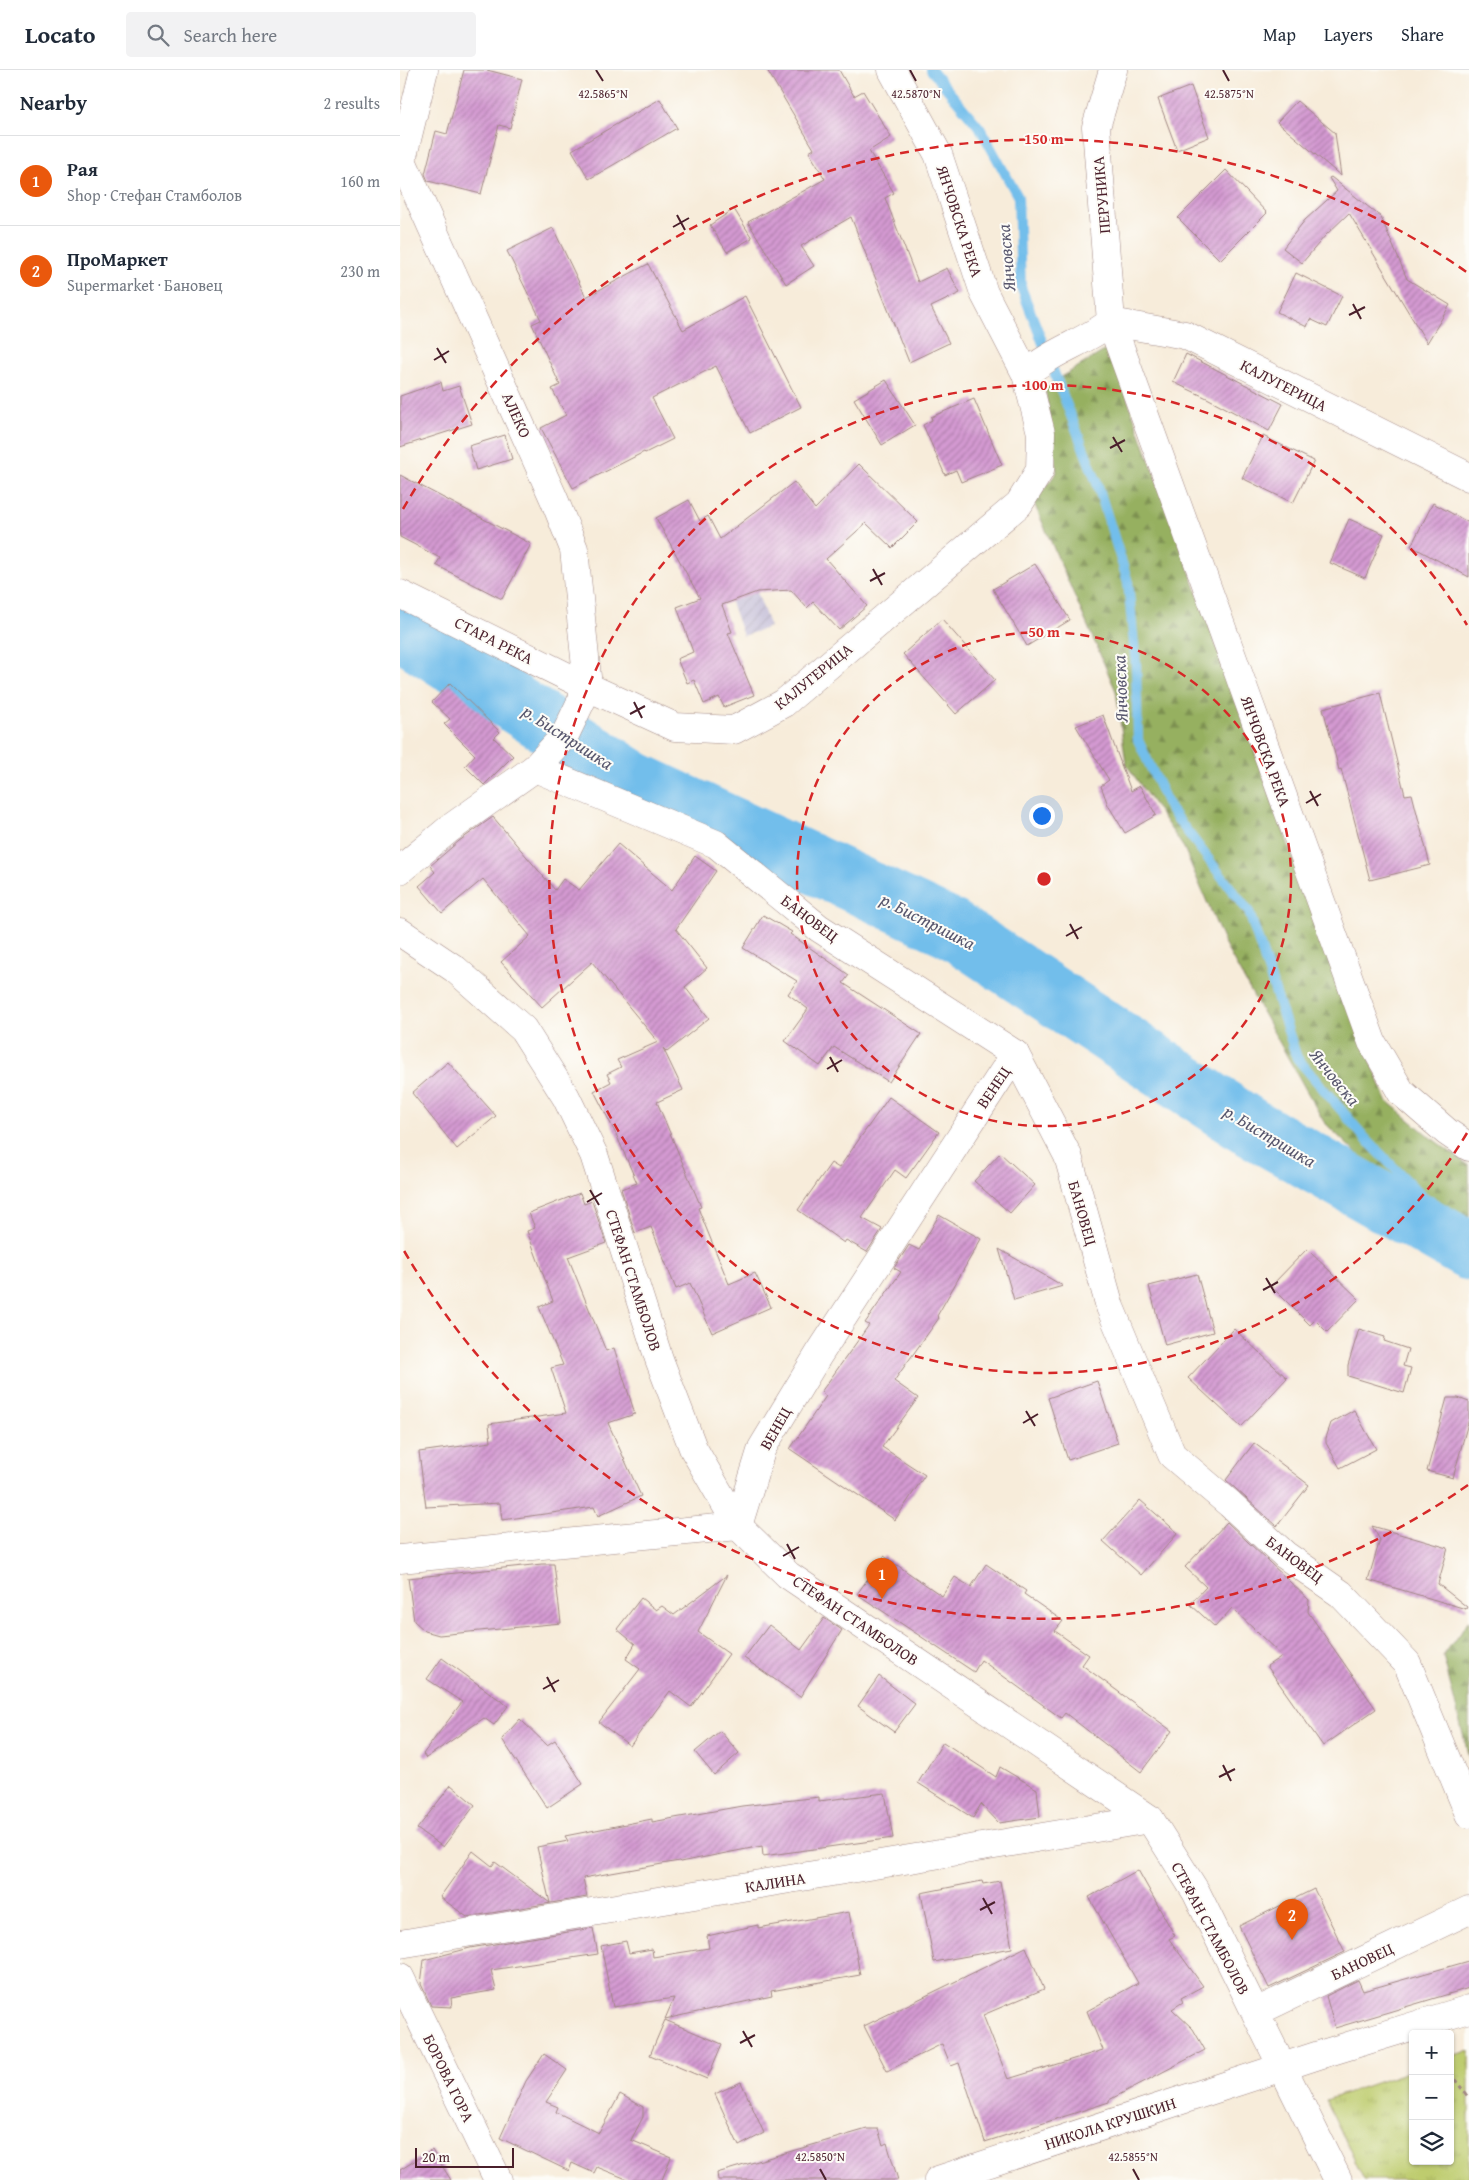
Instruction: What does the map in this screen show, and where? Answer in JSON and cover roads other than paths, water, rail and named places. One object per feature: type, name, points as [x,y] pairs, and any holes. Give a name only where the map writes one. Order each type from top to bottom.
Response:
[{"type":"street","points":[[401,158],[424,70]]},
{"type":"street","name":"ЯНЧОВСКА РЕКА","points":[[892,70],[938,154],[984,293],[1034,367]]},
{"type":"street","name":"ПЕРУНИКА","points":[[1103,328],[1096,127],[1113,70]]},
{"type":"street","name":"АЛЕКО","points":[[401,158],[554,499],[574,549],[588,687]]},
{"type":"street","points":[[1034,367],[1103,328]]},
{"type":"street","name":"ЯНЧОВСКА РЕКА","points":[[1103,328],[1372,1042],[1401,1092],[1447,1132],[1469,1147]]},
{"type":"street","name":"КАЛУГЕРИЦА","points":[[1103,328],[1185,335],[1469,478]]},
{"type":"street","name":"КАЛУГЕРИЦА","points":[[588,687],[676,727],[734,730],[784,703],[1020,504],[1040,470],[1041,434],[1034,367]]},
{"type":"street","name":"СТАРА РЕКА","points":[[400,594],[588,687]]},
{"type":"street","points":[[400,870],[449,829],[536,767],[565,735],[588,687]]},
{"type":"street","name":"БАНОВЕЦ","points":[[536,767],[716,844],[820,928],[1015,1054],[1068,1156],[1110,1307],[1172,1455],[1230,1504],[1285,1555],[1341,1594],[1407,1663],[1469,1814]]},
{"type":"street","name":"СТЕФАН СТАМБОЛОВ","points":[[400,932],[455,969],[522,1029],[566,1096],[594,1155],[659,1359],[693,1448],[738,1526],[788,1575],[1150,1819],[1196,1892],[1338,2180]]},
{"type":"street","name":"ВЕНЕЦ","points":[[738,1526],[762,1448],[819,1354],[1015,1054]]},
{"type":"street","points":[[400,1559],[738,1526]]},
{"type":"street","name":"КАЛИНА","points":[[400,1944],[1150,1819]]},
{"type":"street","name":"БАНОВЕЦ","points":[[1256,2012],[1469,1910]]},
{"type":"street","name":"БОРОВА ГОРА","points":[[400,1977],[498,2180]]},
{"type":"street","name":"НИКОЛА КРУШКИН","points":[[938,2180],[1283,2067],[1469,2009]]},
{"type":"waterway","name":"Янчовска","points":[[931,70],[980,128],[1018,197],[1021,287],[1097,483],[1128,582],[1136,665],[1138,740],[1170,809],[1249,912],[1297,1058],[1365,1138],[1469,1244]]},
{"type":"waterway","name":"р. Бистришка","points":[[400,630],[635,781],[952,929],[1252,1128],[1469,1251]]},
{"type":"place","name":"Рая","points":[[882,1599]]},
{"type":"place","name":"ПроМаркет","points":[[1292,1940]]}]
